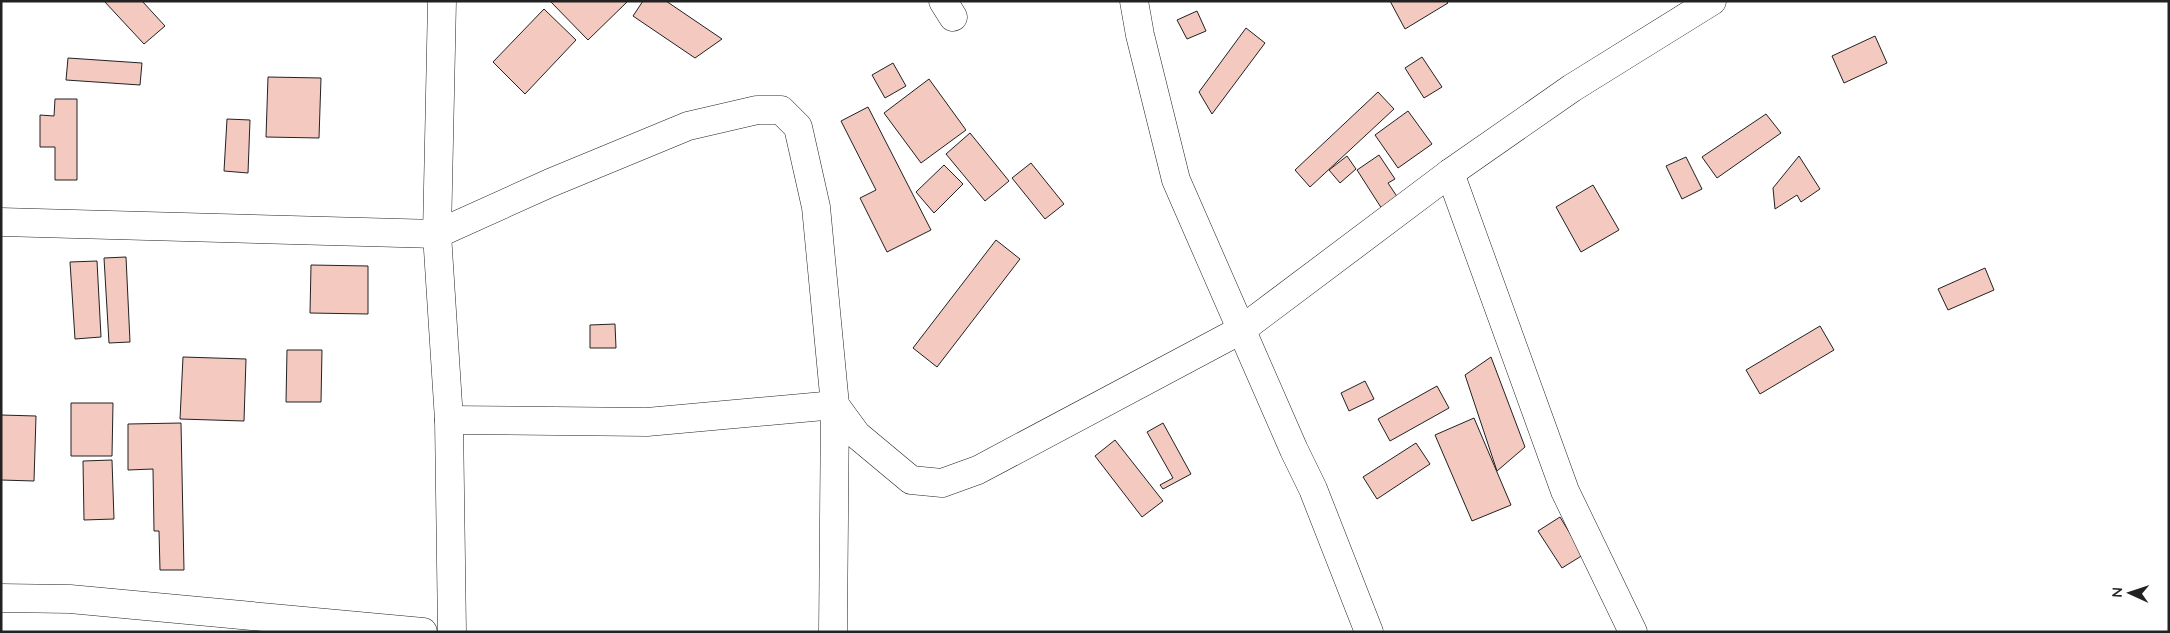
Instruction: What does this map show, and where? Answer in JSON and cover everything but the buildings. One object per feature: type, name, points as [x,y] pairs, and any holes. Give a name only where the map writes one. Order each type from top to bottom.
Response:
[{"type":"street","points":[[442,1],[437,234],[449,420],[452,632]]},
{"type":"street","points":[[1134,1],[1140,35],[1176,180],[1313,489],[1369,632]]},
{"type":"street","points":[[835,405],[857,435],[911,480],[942,483],[978,470],[1241,330],[1450,173],[1572,88],[1712,1]]},
{"type":"street","points":[[1,222],[437,234],[550,183],[688,126],[757,110],[781,110],[798,127],[816,207],[835,405],[833,632]]},
{"type":"street","points":[[1450,173],[1565,491],[1634,632]]},
{"type":"street","points":[[449,420],[647,422],[835,405]]},
{"type":"street","points":[[1,598],[70,599],[423,632]]}]
